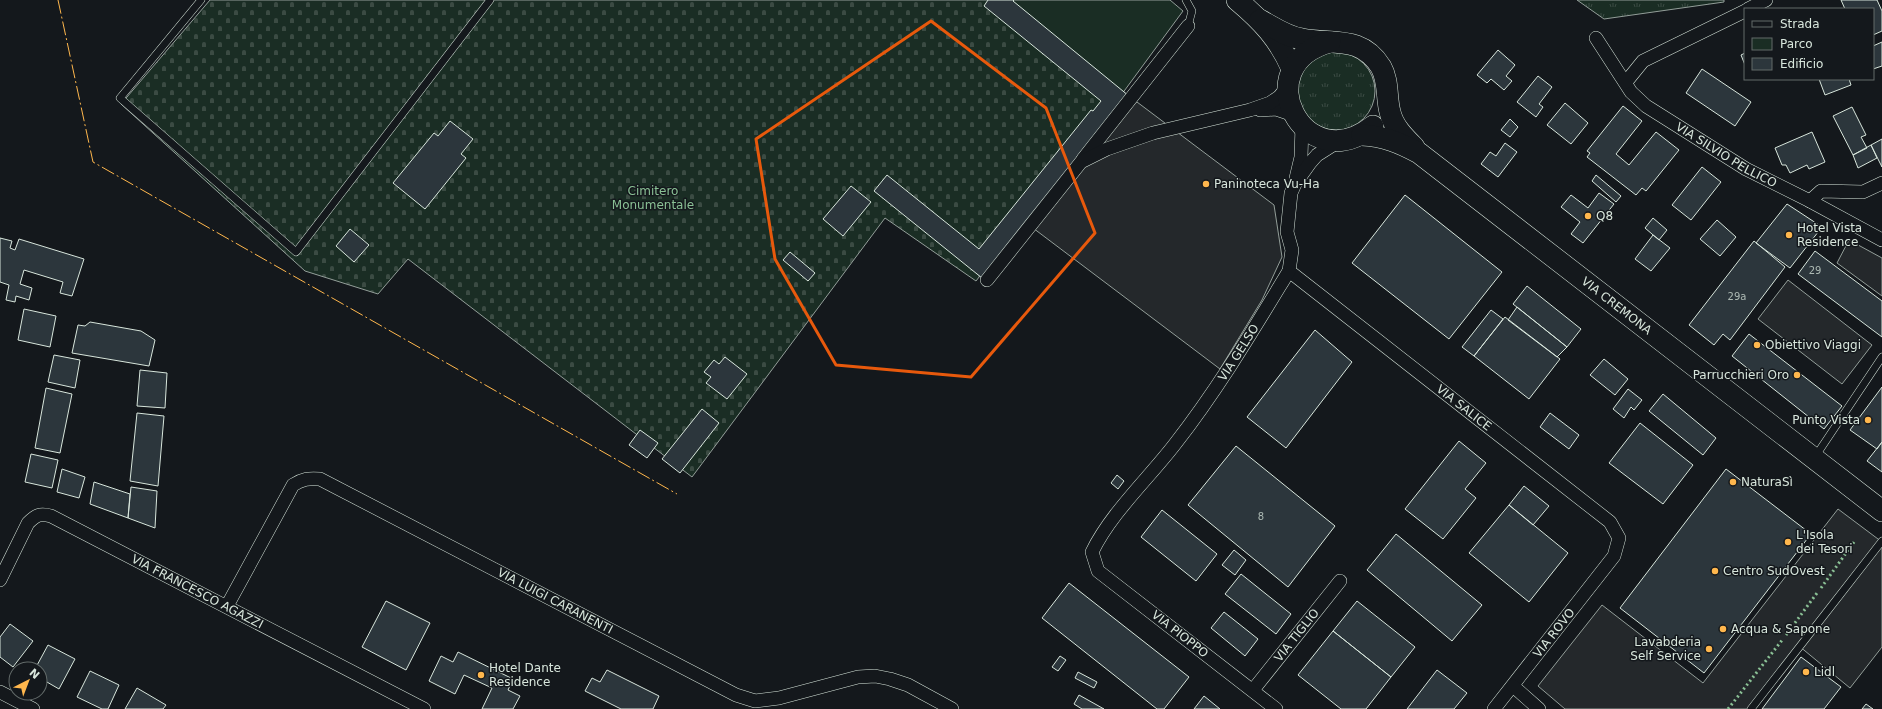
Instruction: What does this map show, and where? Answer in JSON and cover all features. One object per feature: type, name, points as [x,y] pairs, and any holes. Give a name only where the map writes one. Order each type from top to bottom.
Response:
[{"type":"main road","name":"VIA CREMONA","points":[[1237,0],[1260,20],[1281,46],[1290,77],[1290,106],[1298,120],[1313,135],[1326,140],[1339,141],[1362,135],[1388,138],[1419,154],[1882,510]]},
{"type":"main road","name":"VIA CREMONA","points":[[1260,20],[1285,34],[1300,39],[1347,42],[1361,47],[1373,56],[1382,68],[1387,82],[1387,97],[1390,112],[1396,126],[1419,154]]},
{"type":"main road","name":"VIA CREMONA","points":[[1290,77],[1307,52],[1316,46],[1332,42]]},
{"type":"main road","name":"VIA CREMONA","points":[[1362,135],[1374,125],[1383,112],[1387,97]]},
{"type":"street","points":[[1750,8],[1766,0]]},
{"type":"street","points":[[1626,82],[1643,61],[1744,10]]},
{"type":"street","points":[[987,280],[1188,26]]},
{"type":"street","name":"VIA SILVIO PELLICO","points":[[1596,38],[1626,82],[1631,92],[1646,106],[1746,169],[1810,201],[1882,240]]},
{"type":"street","points":[[1081,162],[1107,148],[1154,133],[1250,110],[1270,103],[1279,97],[1290,77]]},
{"type":"street","points":[[1250,110],[1276,109],[1298,120],[1301,157],[1295,184]]},
{"type":"street","name":"VIA GELSO","points":[[1092,552],[1101,534],[1175,444],[1217,388],[1289,271],[1292,250],[1287,232],[1287,219],[1290,198],[1295,184],[1317,155],[1339,141]]},
{"type":"street","points":[[1810,201],[1821,191],[1863,192],[1882,183]]},
{"type":"street","name":"VIA SALICE","points":[[1289,271],[1610,522],[1619,538],[1614,556]]},
{"type":"street","name":"VIA LUIGI CARANENTI","points":[[227,606],[293,485],[300,480],[310,478],[320,479],[736,695],[778,704],[858,677],[875,676],[890,679],[908,686],[952,709]]},
{"type":"street","name":"VIA FRANCESCO AGAZZI","points":[[0,580],[28,523],[34,516],[42,514],[51,516],[138,563],[227,606],[424,709]]},
{"type":"street","name":"VIA PIOPPO","points":[[1092,552],[1098,571],[1276,709]]},
{"type":"street","name":"VIA ROVO","points":[[1494,709],[1614,556]]},
{"type":"street","name":"VIA TIGLIO","points":[[1253,690],[1340,581]]},
{"type":"street","points":[[1513,686],[1539,709]]},
{"type":"street","points":[[0,692],[33,709]]},
{"type":"lane","points":[[201,0],[120,98],[296,252],[490,0]]},
{"type":"lane","points":[[1186,0],[1192,10],[1188,26]]},
{"type":"lane","points":[[1814,458],[1882,357]]},
{"type":"lane","points":[[1751,709],[1882,541]]},
{"type":"highlighted area","points":[[931,21],[1046,108],[1095,233],[971,377],[836,365],[775,259],[756,139]]},
{"type":"green space","name":"Cimitero Monumentale","points":[[210,0],[1011,0],[1119,98],[976,281],[885,218],[692,477],[408,259],[378,294],[305,271],[121,104]]},
{"type":"green space","points":[[1011,0],[1170,0],[1183,11],[1119,98]]},
{"type":"green space","points":[[1577,0],[1724,0],[1724,2],[1604,19]]},
{"type":"green space","points":[[1328,52],[1344,52],[1358,58],[1369,69],[1375,83],[1375,99],[1369,113],[1358,124],[1344,130],[1328,130],[1314,124],[1303,113],[1297,99],[1297,83],[1303,69],[1314,58]]},
{"type":"shaded area","points":[[1126,102],[1137,102],[1274,205],[1282,257],[1262,300],[1220,369],[1025,222]]},
{"type":"shaded area","points":[[1849,240],[1882,258],[1882,296],[1837,263]]},
{"type":"shaded area","points":[[1788,280],[1872,345],[1842,384],[1758,319]]},
{"type":"shaded area","points":[[1838,509],[1882,542],[1882,647],[1850,688],[1799,646],[1751,709],[1565,709],[1538,686],[1602,605],[1703,683]]},
{"type":"building","points":[[988,0],[1014,0],[1013,1],[1129,96],[982,278],[874,191],[887,175],[979,249],[1091,110],[1093,111],[1101,101],[984,6]]},
{"type":"building","points":[[1841,0],[1877,0],[1882,11],[1882,31],[1874,35],[1874,8],[1845,8]]},
{"type":"building","points":[[1882,42],[1882,66],[1874,69],[1874,46]]},
{"type":"building","points":[[1498,50],[1515,65],[1506,76],[1512,81],[1504,90],[1491,79],[1487,83],[1477,75]]},
{"type":"building","points":[[1744,54],[1744,62],[1741,55]]},
{"type":"building","points":[[1702,69],[1751,102],[1735,126],[1686,93]]},
{"type":"building","points":[[1538,76],[1552,87],[1539,104],[1543,107],[1536,117],[1517,102]]},
{"type":"building","points":[[1819,80],[1849,80],[1851,85],[1825,95]]},
{"type":"building","points":[[1565,103],[1588,123],[1571,144],[1547,125]]},
{"type":"building","points":[[1623,106],[1642,121],[1616,154],[1629,165],[1656,132],[1679,150],[1646,191],[1642,188],[1636,195],[1587,157],[1590,153],[1587,151]]},
{"type":"building","points":[[1852,107],[1866,135],[1861,137],[1867,148],[1853,155],[1833,116]]},
{"type":"building","points":[[1510,119],[1518,127],[1510,137],[1501,130]]},
{"type":"building","points":[[450,121],[473,139],[461,154],[466,158],[425,209],[393,183],[434,133],[438,136]]},
{"type":"building","points":[[1812,132],[1825,162],[1809,169],[1807,165],[1790,173],[1786,165],[1782,165],[1775,148]]},
{"type":"building","points":[[1882,139],[1882,167],[1871,145]]},
{"type":"building","points":[[1505,143],[1517,152],[1498,177],[1481,164],[1490,152],[1496,156]]},
{"type":"building","points":[[1871,145],[1877,158],[1858,168],[1853,155]]},
{"type":"building","points":[[1702,167],[1721,182],[1691,220],[1672,205]]},
{"type":"building","points":[[1596,175],[1621,196],[1616,202],[1592,181]]},
{"type":"building","points":[[851,186],[871,202],[843,236],[823,219]]},
{"type":"building","points":[[1599,193],[1614,204],[1583,243],[1571,234],[1580,222],[1561,207],[1571,195],[1588,208]]},
{"type":"building","points":[[1405,195],[1502,272],[1449,339],[1352,263]]},
{"type":"building","name":"Hotel Vista Residence","points":[[1787,204],[1822,227],[1790,268],[1756,243]]},
{"type":"building","points":[[1653,218],[1667,230],[1659,240],[1645,228]]},
{"type":"building","points":[[1717,220],[1736,237],[1720,256],[1700,239]]},
{"type":"building","points":[[350,229],[369,245],[354,262],[336,246]]},
{"type":"building","points":[[1653,235],[1670,248],[1651,271],[1635,259]]},
{"type":"building","points":[[0,238],[12,241],[10,248],[15,250],[19,239],[84,259],[72,296],[60,293],[63,282],[24,270],[20,284],[32,288],[29,300],[16,296],[15,302],[6,300],[9,285],[0,282]]},
{"type":"building","points":[[1754,241],[1785,267],[1730,340],[1723,334],[1714,345],[1689,325]]},
{"type":"building","points":[[1815,251],[1882,301],[1882,337],[1798,274]]},
{"type":"building","points":[[790,252],[815,273],[808,281],[783,260]]},
{"type":"building","points":[[1527,286],[1581,329],[1567,347],[1513,304]]},
{"type":"building","points":[[1517,307],[1567,347],[1557,357],[1508,320]]},
{"type":"building","points":[[24,309],[56,316],[50,347],[18,340]]},
{"type":"building","points":[[1491,310],[1503,319],[1474,356],[1462,347]]},
{"type":"building","points":[[1505,317],[1560,359],[1529,399],[1474,356]]},
{"type":"building","points":[[90,322],[141,331],[155,340],[149,366],[72,353],[78,325],[85,326]]},
{"type":"building","points":[[1315,330],[1352,362],[1286,448],[1247,417]]},
{"type":"building","points":[[1749,334],[1842,406],[1824,429],[1732,356]]},
{"type":"building","points":[[54,355],[80,360],[75,388],[48,382]]},
{"type":"building","points":[[725,357],[747,374],[727,399],[706,383],[711,377],[704,372],[714,360],[719,364]]},
{"type":"building","points":[[1604,359],[1628,379],[1615,395],[1590,375]]},
{"type":"building","points":[[140,370],[167,373],[165,408],[137,406]]},
{"type":"building","points":[[1882,387],[1882,442],[1877,449],[1850,430]]},
{"type":"building","points":[[46,388],[72,394],[60,453],[35,448]]},
{"type":"building","points":[[1628,389],[1642,400],[1634,410],[1631,407],[1624,418],[1613,409]]},
{"type":"building","points":[[1663,394],[1716,438],[1703,455],[1649,411]]},
{"type":"building","points":[[702,409],[719,423],[680,473],[662,459]]},
{"type":"building","points":[[137,413],[164,416],[158,486],[130,481]]},
{"type":"building","points":[[1550,413],[1579,435],[1569,449],[1540,427]]},
{"type":"building","points":[[1640,423],[1693,465],[1663,504],[1609,463]]},
{"type":"building","points":[[640,430],[658,443],[647,458],[629,445]]},
{"type":"building","points":[[1459,441],[1486,463],[1465,489],[1476,498],[1443,539],[1405,509]]},
{"type":"building","points":[[1882,442],[1882,472],[1867,461]]},
{"type":"building","points":[[1236,446],[1335,526],[1288,587],[1188,505]]},
{"type":"building","points":[[31,454],[58,460],[52,488],[25,482]]},
{"type":"building","points":[[62,469],[85,477],[79,498],[57,492]]},
{"type":"building","name":"Centro SudOvest","points":[[1726,469],[1811,534],[1704,673],[1620,608]]},
{"type":"building","points":[[1117,475],[1124,481],[1118,489],[1111,483]]},
{"type":"building","points":[[94,482],[130,494],[128,518],[90,504]]},
{"type":"building","points":[[1524,486],[1549,506],[1533,525],[1509,505]]},
{"type":"building","points":[[131,487],[157,491],[155,528],[128,518]]},
{"type":"building","points":[[1509,505],[1568,553],[1529,602],[1469,553]]},
{"type":"building","points":[[1162,510],[1217,554],[1196,581],[1141,537]]},
{"type":"building","points":[[1396,534],[1482,605],[1452,641],[1367,570]]},
{"type":"building","points":[[1234,550],[1246,560],[1235,575],[1222,565]]},
{"type":"building","points":[[1241,574],[1291,614],[1276,634],[1225,594]]},
{"type":"building","points":[[1069,583],[1189,677],[1164,709],[1157,709],[1042,618]]},
{"type":"building","points":[[386,601],[430,623],[406,670],[362,647]]},
{"type":"building","points":[[1357,601],[1415,647],[1391,677],[1333,631]]},
{"type":"building","points":[[1224,612],[1258,639],[1245,656],[1211,628]]},
{"type":"building","points":[[10,624],[33,641],[18,661],[8,661],[8,663],[0,657],[0,637]]},
{"type":"building","points":[[1333,631],[1391,677],[1366,709],[1341,709],[1298,675]]},
{"type":"building","points":[[48,645],[75,659],[59,689],[48,683],[48,661],[39,661]]},
{"type":"building","points":[[458,652],[513,679],[508,690],[520,696],[513,709],[482,709],[492,688],[464,675],[455,694],[429,681],[441,656],[453,662]]},
{"type":"building","points":[[1060,656],[1066,660],[1058,671],[1052,667]]},
{"type":"building","name":"Lidl","points":[[1801,657],[1841,687],[1824,709],[1762,709]]},
{"type":"building","points":[[607,670],[659,696],[653,709],[621,709],[585,691],[592,678],[600,682]]},
{"type":"building","points":[[1437,670],[1467,693],[1454,709],[1407,709]]},
{"type":"building","points":[[90,671],[119,685],[108,709],[102,709],[77,697]]},
{"type":"building","points":[[1078,672],[1097,682],[1094,688],[1075,678]]},
{"type":"building","points":[[137,688],[166,705],[163,709],[125,709]]},
{"type":"building","points":[[1079,695],[1104,709],[1082,709],[1074,704]]},
{"type":"building","points":[[1204,696],[1220,709],[1194,709]]},
{"type":"building","points":[[1866,704],[1873,709],[1862,709]]},
{"type":"hedge","points":[[1821,588],[1854,542]]},
{"type":"hedge","points":[[1786,635],[1817,593]]},
{"type":"hedge","points":[[1728,709],[1783,639]]},
{"type":"power","points":[[58,0],[93,162],[677,494]]},
{"type":"place","name":"Paninoteca Vu-Ha","points":[[1206,184]]},
{"type":"place","name":"Q8","points":[[1588,216]]},
{"type":"place","name":"Hotel Vista Residence","points":[[1789,235]]},
{"type":"place","name":"Obiettivo Viaggi","points":[[1757,345]]},
{"type":"place","name":"Parrucchieri Oro","points":[[1797,375]]},
{"type":"place","name":"Punto Vista","points":[[1868,420]]},
{"type":"place","name":"NaturaSì","points":[[1733,482]]},
{"type":"place","name":"L'Isola dei Tesori","points":[[1788,542]]},
{"type":"place","name":"Centro SudOvest","points":[[1715,571]]},
{"type":"place","name":"Acqua & Sapone","points":[[1723,629]]},
{"type":"place","name":"Lavabderia Self Service","points":[[1709,649]]},
{"type":"place","name":"Lidl","points":[[1806,672]]},
{"type":"place","name":"Hotel Dante Residence","points":[[481,675]]}]
